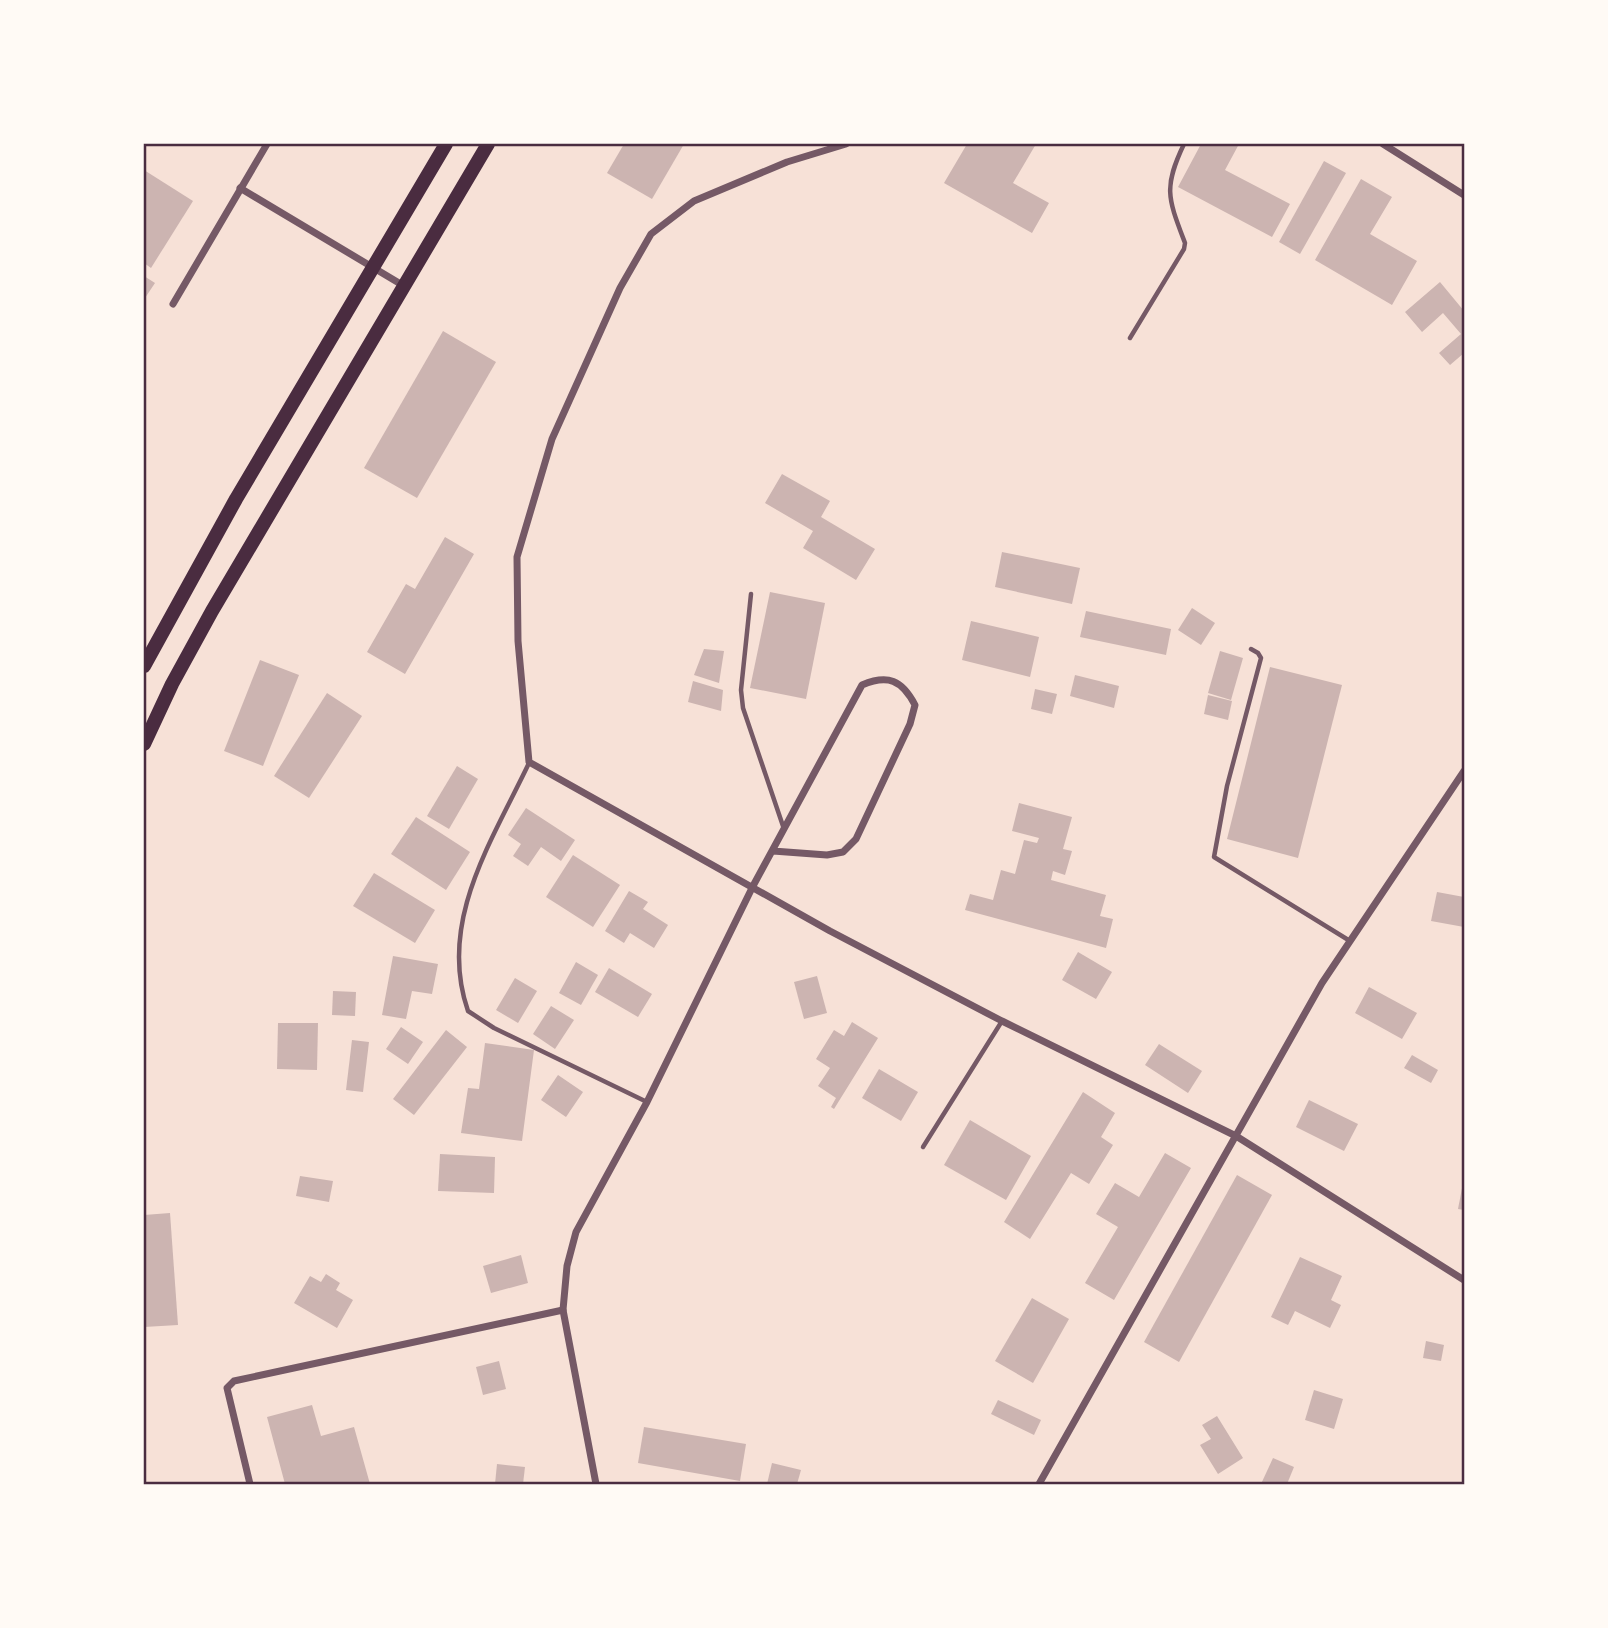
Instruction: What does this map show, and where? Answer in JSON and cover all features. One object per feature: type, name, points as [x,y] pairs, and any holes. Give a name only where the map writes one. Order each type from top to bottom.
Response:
[{"type":"main road","points":[[144,666],[236,499],[446,144]]},
{"type":"main road","points":[[144,744],[172,684],[212,611],[488,144]]},
{"type":"street","points":[[173,304],[267,144]]},
{"type":"street","points":[[846,144],[787,162],[694,201],[651,234],[620,288],[552,439],[517,556],[518,641],[529,762],[830,931],[1002,1021],[1236,1136],[1465,1280]]},
{"type":"street","points":[[1383,144],[1465,195]]},
{"type":"street","points":[[240,188],[404,286]]},
{"type":"street","points":[[596,1485],[563,1310],[567,1266],[576,1232],[647,1102],[753,886],[862,685],[877,678],[896,682],[907,690],[915,705],[910,724],[856,839],[843,852],[827,855],[773,851]]},
{"type":"street","points":[[1039,1485],[1322,983],[1465,771]]},
{"type":"street","points":[[250,1485],[227,1388],[234,1381],[563,1310]]},
{"type":"lane","points":[[1130,338],[1184,249],[1185,243],[1170,203],[1169,189],[1172,168],[1184,144]]},
{"type":"lane","points":[[751,594],[741,690],[743,708],[784,830]]},
{"type":"lane","points":[[1251,649],[1261,658],[1227,786],[1214,857],[1350,941]]},
{"type":"lane","points":[[529,762],[469,889],[461,923],[458,969],[468,1011],[494,1028],[647,1102]]},
{"type":"lane","points":[[923,1147],[1002,1021]]},
{"type":"building","points":[[624,144],[684,144],[652,199],[607,173]]},
{"type":"building","points":[[967,144],[1036,144],[1013,183],[1049,203],[1032,233],[944,183]]},
{"type":"building","points":[[1201,144],[1239,144],[1225,170],[1290,204],[1272,237],[1178,187]]},
{"type":"building","points":[[1324,161],[1346,173],[1300,254],[1279,242]]},
{"type":"building","points":[[144,170],[193,201],[151,268],[144,263]]},
{"type":"building","points":[[1361,179],[1392,197],[1370,234],[1417,261],[1392,305],[1315,260]]},
{"type":"building","points":[[144,276],[155,283],[145,298],[144,297]]},
{"type":"building","points":[[1440,282],[1464,311],[1464,353],[1450,365],[1439,353],[1461,334],[1443,313],[1422,332],[1405,312]]},
{"type":"building","points":[[443,331],[496,362],[417,498],[364,468]]},
{"type":"building","points":[[782,474],[830,501],[821,517],[875,549],[856,580],[803,548],[813,531],[765,503]]},
{"type":"building","points":[[445,537],[474,554],[405,674],[367,652],[406,584],[415,589]]},
{"type":"building","points":[[1002,552],[1080,568],[1072,604],[995,587]]},
{"type":"building","points":[[770,592],[825,603],[806,699],[750,688]]},
{"type":"building","points":[[1192,608],[1215,623],[1201,645],[1178,630]]},
{"type":"building","points":[[1086,611],[1171,629],[1166,655],[1080,637]]},
{"type":"building","points":[[971,621],[1039,637],[1030,677],[962,660]]},
{"type":"building","points":[[704,649],[724,651],[719,683],[694,675]]},
{"type":"building","points":[[1220,651],[1243,658],[1231,700],[1208,693]]},
{"type":"building","points":[[260,660],[299,675],[263,766],[224,751]]},
{"type":"building","points":[[1270,667],[1342,685],[1298,858],[1227,839]]},
{"type":"building","points":[[1075,675],[1119,686],[1114,708],[1070,696]]},
{"type":"building","points":[[693,681],[723,690],[721,711],[688,702]]},
{"type":"building","points":[[1035,689],[1057,694],[1052,714],[1031,709]]},
{"type":"building","points":[[327,693],[362,716],[309,798],[274,776]]},
{"type":"building","points":[[1208,695],[1232,701],[1228,720],[1204,714]]},
{"type":"building","points":[[457,766],[478,779],[449,829],[427,816]]},
{"type":"building","points":[[1019,803],[1072,817],[1063,849],[1072,851],[1065,875],[1053,871],[1051,880],[1106,895],[1100,916],[1113,919],[1106,948],[965,910],[970,894],[993,900],[1001,870],[1015,874],[1024,840],[1037,843],[1039,838],[1012,831]]},
{"type":"building","points":[[526,808],[575,840],[561,861],[541,847],[528,866],[513,856],[521,844],[508,835]]},
{"type":"building","points":[[416,817],[470,852],[446,890],[391,854]]},
{"type":"building","points":[[573,855],[620,885],[593,927],[546,897]]},
{"type":"building","points":[[374,873],[435,910],[415,943],[353,906]]},
{"type":"building","points":[[629,891],[648,902],[643,909],[668,925],[654,948],[630,933],[624,943],[605,931]]},
{"type":"building","points":[[1437,892],[1464,897],[1464,927],[1431,921]]},
{"type":"building","points":[[1078,952],[1112,972],[1096,999],[1062,980]]},
{"type":"building","points":[[393,956],[438,964],[432,994],[412,991],[406,1019],[382,1015]]},
{"type":"building","points":[[576,962],[598,975],[581,1005],[559,993]]},
{"type":"building","points":[[609,968],[652,994],[638,1017],[595,992]]},
{"type":"building","points":[[817,976],[827,1013],[804,1019],[794,982]]},
{"type":"building","points":[[515,978],[537,991],[518,1023],[496,1010]]},
{"type":"building","points":[[1369,987],[1417,1013],[1402,1039],[1355,1013]]},
{"type":"building","points":[[333,991],[356,992],[355,1016],[332,1015]]},
{"type":"building","points":[[551,1006],[574,1020],[555,1049],[533,1034]]},
{"type":"building","points":[[852,1022],[878,1038],[834,1109],[831,1107],[836,1098],[818,1086],[830,1068],[816,1059],[834,1030],[844,1036]]},
{"type":"building","points":[[278,1023],[318,1023],[317,1070],[277,1069]]},
{"type":"building","points":[[401,1027],[423,1042],[408,1064],[386,1049]]},
{"type":"building","points":[[446,1030],[467,1047],[414,1115],[393,1099]]},
{"type":"building","points":[[352,1040],[369,1042],[363,1092],[346,1090]]},
{"type":"building","points":[[485,1043],[534,1050],[522,1141],[461,1133],[468,1088],[479,1089]]},
{"type":"building","points":[[1159,1044],[1202,1071],[1188,1093],[1145,1065]]},
{"type":"building","points":[[1412,1055],[1438,1070],[1431,1083],[1404,1068]]},
{"type":"building","points":[[879,1069],[918,1092],[901,1121],[862,1098]]},
{"type":"building","points":[[558,1075],[583,1092],[566,1117],[541,1100]]},
{"type":"building","points":[[1083,1092],[1115,1113],[1101,1137],[1113,1145],[1089,1184],[1071,1173],[1030,1239],[1004,1222]]},
{"type":"building","points":[[1309,1100],[1358,1124],[1344,1151],[1296,1127]]},
{"type":"building","points":[[970,1120],[1031,1156],[1006,1200],[944,1165]]},
{"type":"building","points":[[1165,1153],[1191,1168],[1114,1300],[1085,1283],[1118,1227],[1096,1214],[1115,1183],[1139,1197]]},
{"type":"building","points":[[440,1154],[495,1157],[494,1193],[438,1191]]},
{"type":"building","points":[[1237,1175],[1272,1195],[1179,1362],[1144,1342]]},
{"type":"building","points":[[300,1176],[333,1181],[329,1202],[296,1196]]},
{"type":"building","points":[[1464,1183],[1464,1210],[1458,1209]]},
{"type":"building","points":[[170,1213],[178,1325],[144,1327],[144,1215]]},
{"type":"building","points":[[521,1255],[528,1283],[491,1293],[483,1266]]},
{"type":"building","points":[[1300,1257],[1342,1276],[1331,1300],[1341,1305],[1330,1328],[1295,1311],[1288,1325],[1271,1317]]},
{"type":"building","points":[[326,1274],[340,1283],[336,1290],[353,1300],[337,1328],[294,1303],[310,1276],[321,1282]]},
{"type":"building","points":[[1032,1298],[1069,1319],[1033,1383],[995,1361]]},
{"type":"building","points":[[1426,1341],[1444,1345],[1441,1361],[1423,1358]]},
{"type":"building","points":[[499,1361],[506,1389],[483,1395],[476,1367]]},
{"type":"building","points":[[1314,1390],[1343,1399],[1334,1429],[1305,1420]]},
{"type":"building","points":[[998,1400],[1041,1420],[1034,1435],[991,1414]]},
{"type":"building","points":[[312,1405],[321,1436],[354,1427],[370,1484],[285,1484],[267,1417]]},
{"type":"building","points":[[1217,1416],[1243,1458],[1218,1474],[1200,1445],[1211,1439],[1202,1425]]},
{"type":"building","points":[[644,1427],[746,1444],[740,1481],[638,1463]]},
{"type":"building","points":[[1273,1458],[1294,1467],[1287,1484],[1261,1484]]},
{"type":"building","points":[[772,1463],[801,1470],[797,1484],[767,1484]]},
{"type":"building","points":[[497,1464],[525,1467],[523,1484],[495,1484]]}]
